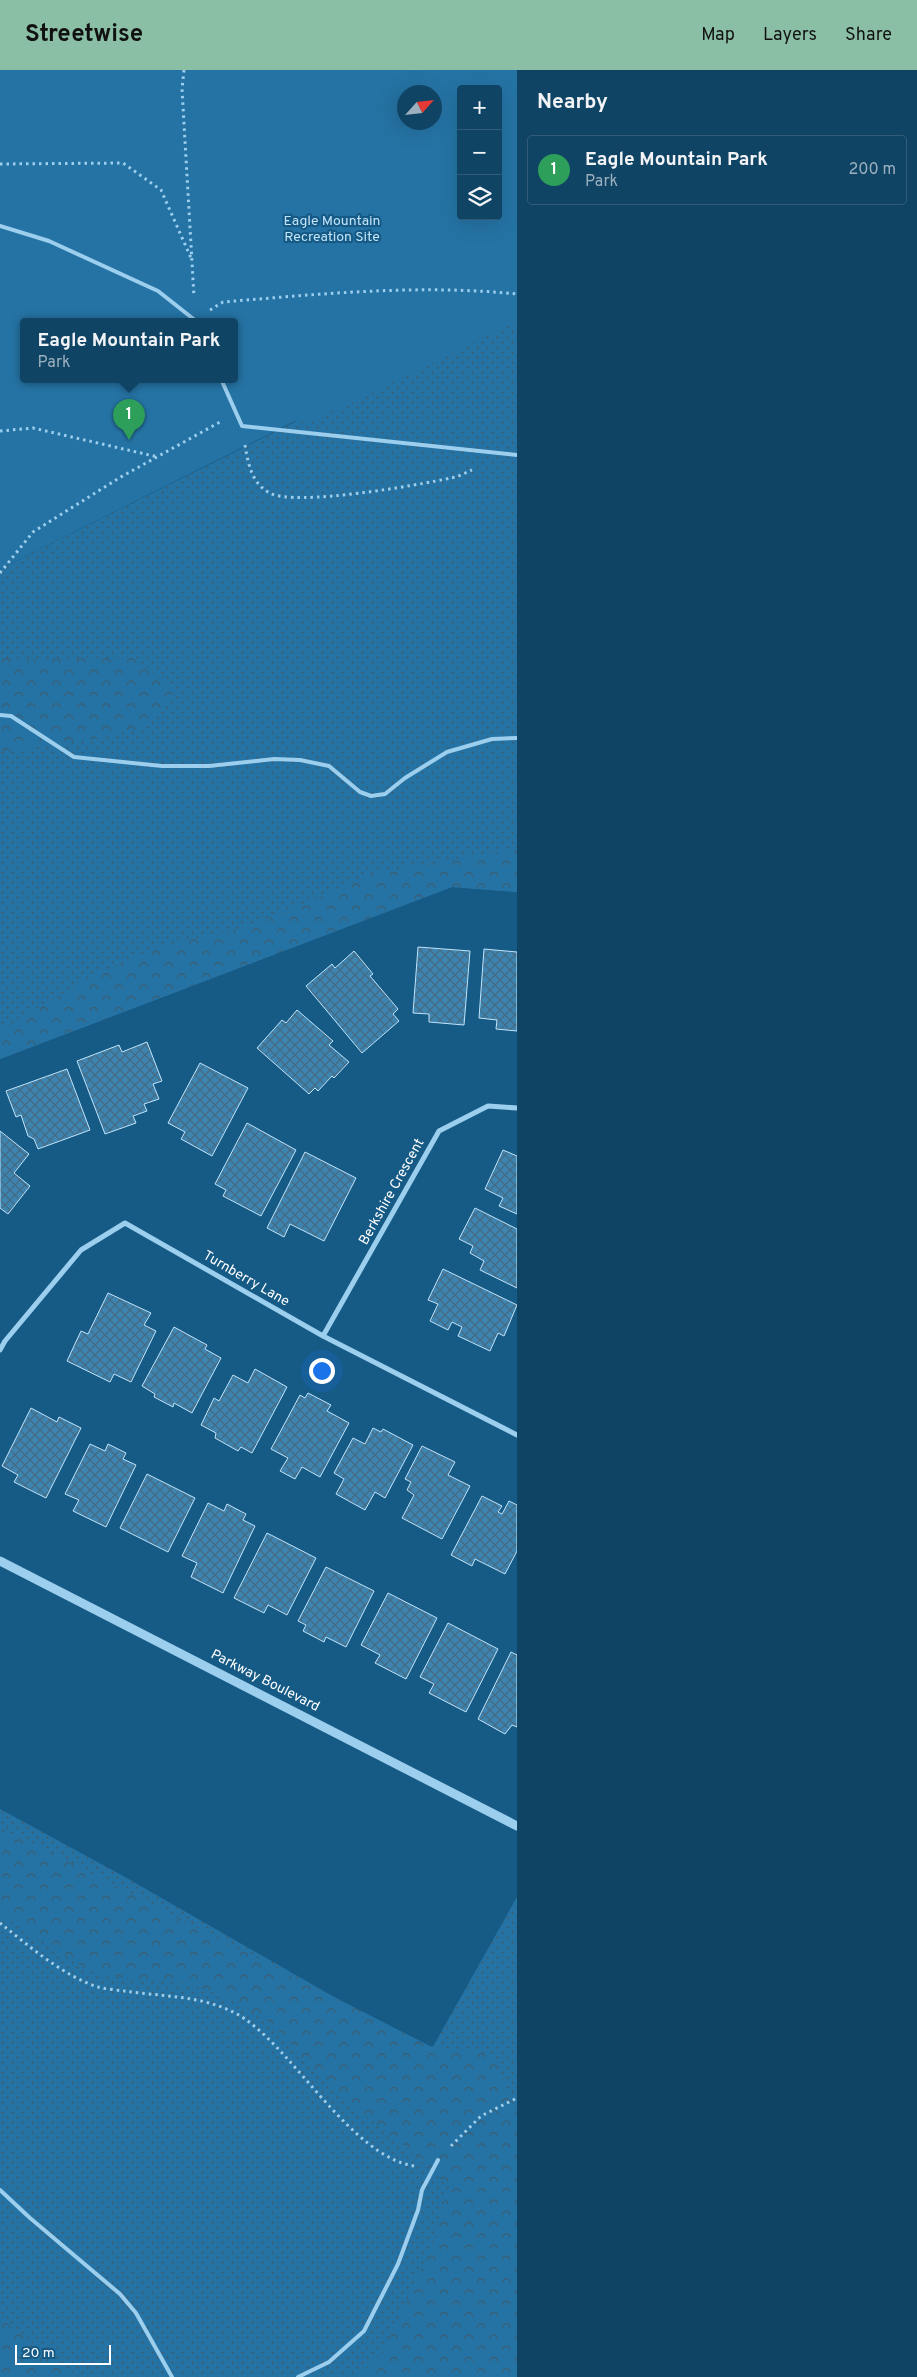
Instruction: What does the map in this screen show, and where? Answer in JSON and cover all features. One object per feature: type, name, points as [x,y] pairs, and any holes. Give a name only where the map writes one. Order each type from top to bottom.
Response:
[{"type":"street","name":"Berkshire Crescent","points":[[324,1336],[439,1131],[488,1106],[517,1108]]},
{"type":"street","name":"Turnberry Lane","points":[[0,1350],[5,1341],[81,1250],[125,1223],[324,1336],[517,1435]]},
{"type":"street","name":"Parkway Boulevard","points":[[0,1561],[517,1826]]},
{"type":"lane","points":[[0,226],[49,242],[158,290],[191,318]]},
{"type":"lane","points":[[223,383],[242,426],[517,455]]},
{"type":"lane","points":[[0,715],[12,716],[74,758],[162,766],[209,766],[274,759],[300,760],[329,766],[350,784],[371,796],[385,794],[404,778],[447,752],[492,739],[517,738]]},
{"type":"lane","points":[[298,2377],[329,2362],[364,2331],[398,2264],[418,2210],[422,2190],[438,2160]]},
{"type":"lane","points":[[0,2190],[30,2218],[120,2294],[136,2313],[172,2377]]},
{"type":"path","points":[[184,70],[182,89],[195,318]]},
{"type":"path","points":[[0,164],[123,163],[161,190],[192,260]]},
{"type":"path","points":[[199,318],[223,302],[369,291],[494,292],[517,294]]},
{"type":"path","points":[[0,573],[33,532],[236,413]]},
{"type":"path","points":[[242,426],[252,475],[268,493],[290,499],[339,496],[453,478],[479,467],[490,453]]},
{"type":"path","points":[[0,431],[33,428],[158,457]]},
{"type":"path","points":[[0,1922],[36,1951],[66,1971],[98,1987],[218,2005],[245,2019],[273,2044],[367,2142],[399,2163],[420,2167],[438,2160],[482,2116],[517,2098]]},
{"type":"green space","name":"Eagle Mountain Recreation Site","points":[[0,70],[517,70],[517,321],[309,424],[295,421],[0,569]]},
{"type":"green space","points":[[517,311],[517,892],[452,887],[0,1059],[0,569]]},
{"type":"green space","points":[[0,657],[24,660],[135,657],[175,692],[142,728],[92,739],[0,752]]},
{"type":"green space","points":[[517,848],[517,892],[452,887],[0,1059],[0,1031],[95,974],[158,947],[254,925],[374,873]]},
{"type":"green space","points":[[0,1809],[125,1877],[430,2052],[517,1897],[517,2377],[0,2377]]},
{"type":"green space","points":[[0,1827],[430,2046],[493,2054],[517,2115],[517,2377],[357,2377],[384,2351],[434,2240],[449,2187],[406,2147],[337,2094],[264,2017],[224,1996],[185,1983],[137,1980],[89,1971],[0,1914]]},
{"type":"green space","points":[[0,2319],[4,2321],[78,2377],[0,2377]]},
{"type":"building","points":[[418,947],[470,951],[464,1025],[429,1022],[429,1014],[413,1013]]},
{"type":"building","points":[[484,949],[517,952],[517,1031],[496,1029],[497,1020],[479,1018]]},
{"type":"building","points":[[354,951],[373,974],[370,976],[398,1009],[393,1014],[399,1021],[362,1053],[306,986],[332,964],[335,968]]},
{"type":"building","points":[[297,1010],[333,1041],[329,1045],[349,1062],[318,1091],[315,1088],[309,1094],[257,1048],[282,1020],[286,1023]]},
{"type":"building","points":[[147,1042],[162,1081],[153,1084],[159,1099],[144,1104],[147,1111],[133,1116],[136,1123],[105,1134],[77,1061],[119,1045],[122,1052]]},
{"type":"building","points":[[200,1063],[248,1088],[212,1156],[181,1139],[185,1132],[168,1123]]},
{"type":"building","points":[[67,1069],[90,1130],[38,1149],[34,1139],[28,1136],[21,1115],[16,1117],[6,1091]]},
{"type":"building","points":[[247,1123],[296,1150],[261,1216],[223,1196],[226,1190],[215,1184]]},
{"type":"building","points":[[0,1131],[29,1154],[14,1173],[30,1186],[8,1214],[0,1208]]},
{"type":"building","points":[[503,1150],[517,1156],[517,1214],[499,1206],[503,1198],[485,1189]]},
{"type":"building","points":[[305,1152],[356,1178],[324,1241],[290,1224],[284,1237],[267,1228]]},
{"type":"building","points":[[475,1208],[517,1229],[517,1288],[480,1270],[484,1261],[470,1253],[473,1246],[459,1239]]},
{"type":"building","points":[[443,1269],[517,1305],[504,1336],[498,1333],[490,1351],[458,1336],[462,1327],[452,1322],[448,1330],[430,1321],[438,1304],[428,1300]]},
{"type":"building","points":[[108,1293],[151,1313],[144,1325],[156,1331],[131,1382],[114,1374],[110,1382],[67,1361],[81,1331],[88,1334]]},
{"type":"building","points":[[174,1327],[207,1345],[205,1349],[221,1358],[192,1413],[174,1403],[173,1407],[154,1397],[155,1394],[142,1386]]},
{"type":"building","points":[[255,1369],[287,1387],[252,1453],[241,1447],[238,1451],[215,1438],[216,1433],[201,1425],[214,1398],[219,1401],[233,1375],[248,1383]]},
{"type":"building","points":[[308,1393],[331,1405],[327,1411],[349,1423],[320,1477],[302,1467],[295,1479],[280,1471],[288,1458],[271,1449],[300,1395],[305,1398]]},
{"type":"building","points":[[31,1408],[57,1422],[59,1417],[81,1428],[46,1498],[14,1482],[18,1475],[2,1466]]},
{"type":"building","points":[[373,1428],[381,1432],[383,1429],[413,1445],[385,1498],[375,1492],[365,1510],[336,1494],[344,1479],[334,1473],[353,1438],[365,1444]]},
{"type":"building","points":[[90,1444],[105,1451],[108,1444],[126,1453],[123,1459],[136,1465],[106,1527],[73,1511],[79,1500],[65,1494]]},
{"type":"building","points":[[422,1446],[455,1462],[448,1475],[470,1486],[442,1539],[402,1518],[414,1495],[407,1490],[411,1482],[405,1479]]},
{"type":"building","points":[[147,1474],[195,1498],[168,1552],[120,1528]]},
{"type":"building","points":[[482,1496],[502,1506],[498,1512],[502,1514],[509,1501],[517,1505],[517,1551],[505,1574],[475,1559],[472,1566],[451,1555]]},
{"type":"building","points":[[208,1503],[224,1511],[227,1504],[246,1514],[243,1520],[255,1526],[223,1593],[191,1577],[197,1563],[182,1556]]},
{"type":"building","points":[[267,1533],[316,1558],[287,1615],[268,1605],[264,1613],[234,1598]]},
{"type":"building","points":[[326,1567],[374,1591],[346,1647],[326,1637],[324,1642],[303,1631],[306,1625],[298,1621]]},
{"type":"building","points":[[388,1593],[437,1618],[406,1679],[375,1663],[380,1655],[361,1645]]},
{"type":"building","points":[[448,1623],[498,1649],[466,1712],[429,1693],[434,1684],[420,1677]]},
{"type":"building","points":[[511,1652],[517,1655],[517,1727],[512,1725],[505,1734],[478,1719]]},
{"type":"place","name":"Eagle Mountain Park","points":[[129,440]]}]
